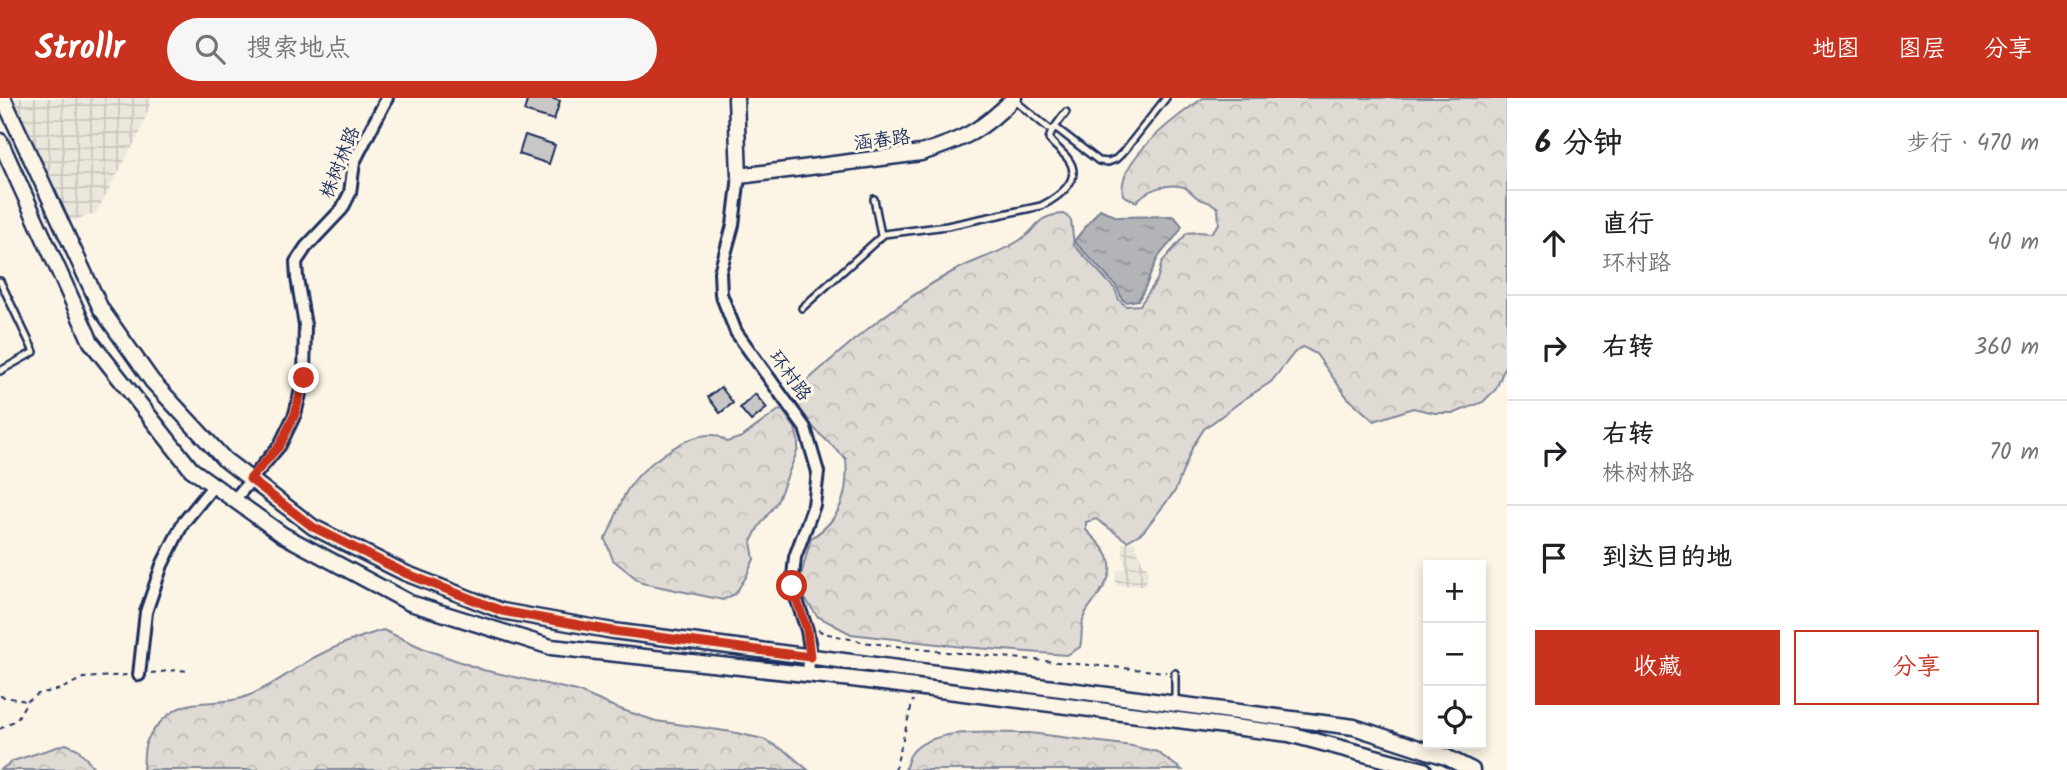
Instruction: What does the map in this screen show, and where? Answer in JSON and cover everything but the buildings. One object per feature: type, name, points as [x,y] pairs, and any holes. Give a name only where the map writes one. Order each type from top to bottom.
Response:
[{"type":"main road","points":[[3,98],[101,309],[152,381],[224,459],[313,527],[405,573],[502,611],[613,631],[1354,727],[1446,757],[1472,770]]},
{"type":"main road","name":"环村路","points":[[736,98],[740,176]]},
{"type":"main road","name":"涵春路","points":[[740,176],[921,153],[972,134],[1014,99]]},
{"type":"main road","points":[[0,141],[91,342],[191,469],[283,535],[410,603],[551,647],[808,674],[1289,734],[1424,770]]},
{"type":"street","name":"株树林路","points":[[234,500],[280,445],[295,414],[304,378],[305,325],[296,278],[296,262],[306,247],[342,209],[349,193],[354,162],[387,98]]},
{"type":"street","name":"环村路","points":[[740,176],[733,225],[720,272],[721,294],[736,332],[805,428],[818,472],[814,505],[795,557],[792,586],[807,630],[810,657],[808,674]]},
{"type":"street","points":[[139,675],[146,612],[162,565],[183,523],[214,485]]},
{"type":"lane","points":[[1014,99],[1099,160],[1108,162],[1116,159],[1125,150],[1166,98]]},
{"type":"lane","points":[[802,308],[881,235],[947,226],[1041,206],[1055,199],[1068,188],[1073,173],[1070,161],[1049,139],[1066,112]]},
{"type":"lane","points":[[874,199],[881,235]]},
{"type":"lane","points":[[0,372],[34,352],[1,284]]},
{"type":"lane","points":[[1175,673],[1175,704]]},
{"type":"path","points":[[800,612],[824,633],[863,642],[1175,673]]},
{"type":"path","points":[[0,729],[17,719],[27,701],[38,694],[61,689],[83,678],[187,671]]},
{"type":"path","points":[[895,770],[912,706],[914,687]]},
{"type":"path","points":[[0,696],[27,701]]},
{"type":"shaded area","points":[[8,98],[152,98],[140,133],[96,213],[65,223]]},
{"type":"shaded area","points":[[1135,542],[1142,563],[1149,569],[1146,585],[1116,586],[1116,571],[1125,569],[1122,543]]},
{"type":"green space","points":[[1203,98],[1507,98],[1507,362],[1496,389],[1483,402],[1455,413],[1435,413],[1413,408],[1374,421],[1347,397],[1316,354],[1303,347],[1294,353],[1271,382],[1204,429],[1193,446],[1175,491],[1143,532],[1127,541],[1096,519],[1086,522],[1086,530],[1105,551],[1110,573],[1083,618],[1080,647],[1067,655],[963,647],[851,634],[817,616],[804,597],[801,575],[811,538],[830,523],[841,504],[847,471],[846,459],[803,415],[796,399],[799,388],[853,341],[911,297],[952,272],[1012,245],[1042,220],[1054,215],[1064,214],[1071,220],[1074,245],[1115,289],[1119,300],[1126,306],[1140,305],[1157,280],[1162,262],[1187,233],[1211,233],[1219,224],[1218,208],[1198,198],[1188,189],[1177,186],[1157,188],[1136,202],[1123,195],[1123,182],[1138,154],[1151,140]]},
{"type":"green space","points":[[779,410],[783,411],[795,428],[798,449],[777,502],[751,542],[754,559],[735,594],[723,600],[642,583],[613,560],[605,539],[628,489],[643,471],[677,445],[702,436],[719,436],[727,442],[742,437]]},
{"type":"green space","points":[[383,630],[427,650],[483,670],[577,691],[656,721],[763,739],[787,752],[808,770],[143,770],[144,749],[148,739],[158,725],[174,711],[190,704],[242,698],[270,685],[321,654]]},
{"type":"green space","points":[[966,733],[1030,733],[1132,746],[1157,752],[1182,770],[905,770],[911,754],[934,739]]},
{"type":"green space","points":[[66,744],[78,749],[96,770],[0,770],[13,761]]},
{"type":"water","points":[[1100,209],[1117,217],[1174,216],[1182,226],[1158,258],[1138,300],[1126,302],[1122,299],[1117,287],[1074,241]]},
{"type":"route","points":[[304,378],[295,414],[280,445],[250,479],[313,527],[405,573],[502,611],[613,631],[810,657],[807,630],[792,586]]}]
